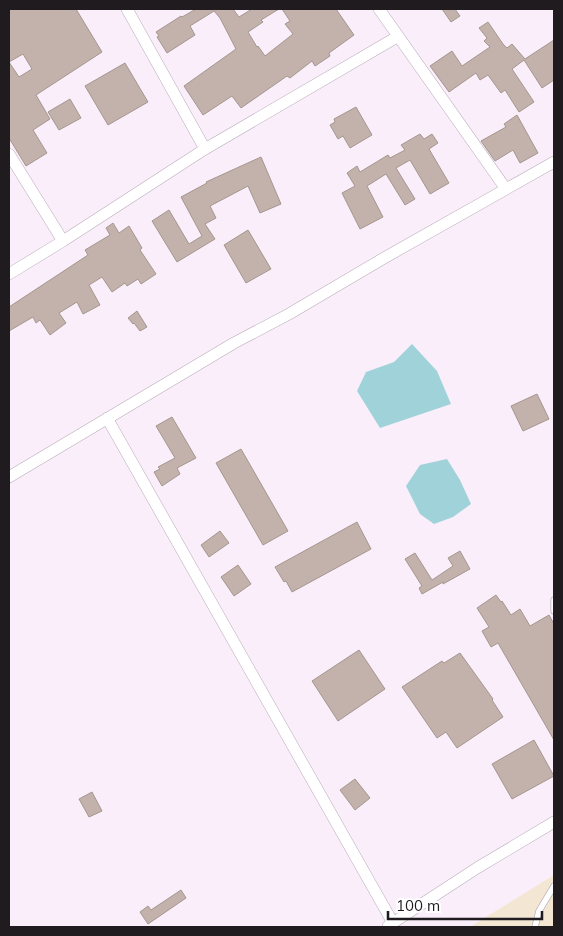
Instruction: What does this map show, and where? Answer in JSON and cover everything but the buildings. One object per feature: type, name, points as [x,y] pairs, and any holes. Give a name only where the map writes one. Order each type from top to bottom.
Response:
[{"type":"street","points":[[127,9],[206,149]]},
{"type":"street","points":[[378,9],[506,189]]},
{"type":"street","points":[[9,274],[64,242],[206,149],[397,36]]},
{"type":"street","points":[[9,154],[64,242]]},
{"type":"street","points":[[9,477],[234,343],[324,294],[554,162]]},
{"type":"street","points":[[107,418],[389,925],[477,868],[554,822]]},
{"type":"lane","points":[[554,600],[554,611]]},
{"type":"lane","points":[[534,927],[539,911],[554,886]]},
{"type":"shaded area","points":[[554,875],[554,927],[470,927]]},
{"type":"water","points":[[412,344],[437,371],[451,404],[380,428],[357,391],[366,372],[394,362]]},
{"type":"water","points":[[447,459],[460,480],[471,504],[453,517],[434,524],[420,514],[406,486],[420,465]]}]
